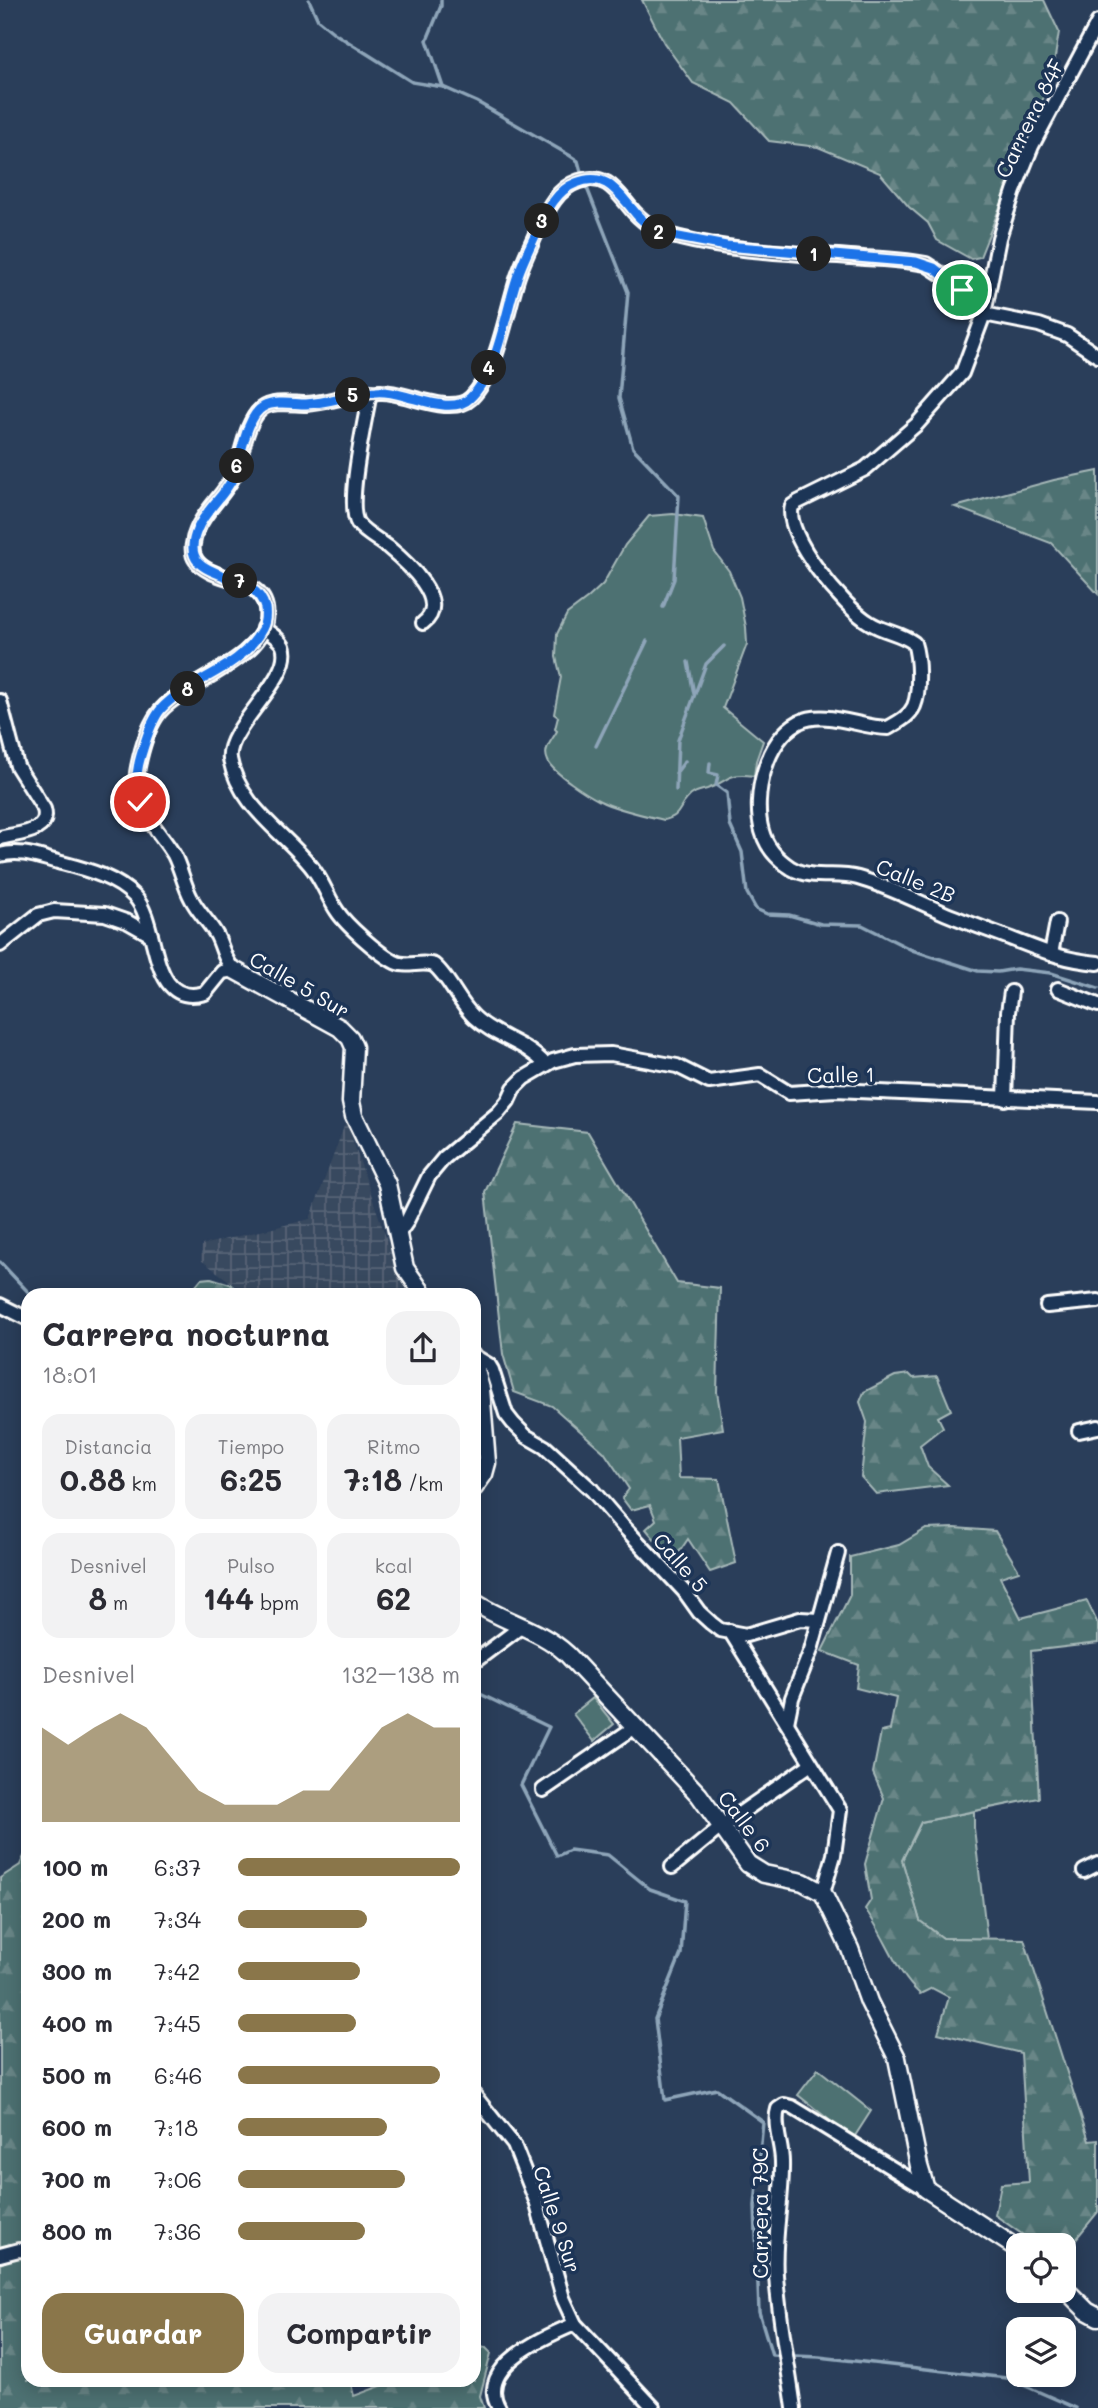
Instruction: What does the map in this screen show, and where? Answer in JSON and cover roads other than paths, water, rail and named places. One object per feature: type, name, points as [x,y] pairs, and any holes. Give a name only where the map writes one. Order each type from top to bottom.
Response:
[{"type":"street","name":"Carrera 84F","points":[[909,713],[915,705],[918,674],[914,643],[870,624],[829,587],[793,526],[790,511],[798,502],[866,469],[925,416],[962,373],[984,314],[999,238],[1014,191],[1032,146],[1098,22]]},
{"type":"street","points":[[545,1065],[526,1047],[474,1017],[434,965],[429,962],[399,964],[340,916],[305,858],[253,806],[234,772],[230,758],[234,738],[263,697],[284,660],[283,647],[263,628],[266,614],[264,603],[254,590],[242,582],[209,570],[195,559],[193,549],[196,532],[233,477],[250,424],[264,406],[327,401],[370,392],[387,392],[452,406],[472,397],[487,373],[517,278],[548,208],[562,191],[588,179],[607,183],[623,195],[633,211],[660,233],[685,240],[926,264],[952,281],[984,314],[1039,325],[1067,335],[1098,356]]},
{"type":"street","points":[[370,392],[355,476],[354,509],[358,524],[416,573],[429,594],[433,605],[432,614],[423,623]]},
{"type":"street","name":"Calle 5 Sur","points":[[263,628],[247,650],[160,710],[139,760],[136,782],[140,802],[175,857],[191,898],[212,926],[227,963],[234,970],[340,1028],[350,1038],[354,1047],[352,1109],[383,1172],[405,1269],[419,1288]]},
{"type":"street","points":[[0,701],[17,766],[46,816],[44,823],[38,828],[0,838]]},
{"type":"street","name":"Calle 2B","points":[[909,713],[888,728],[824,717],[801,721],[780,736],[764,769],[760,792],[762,831],[777,858],[802,873],[854,877],[886,887],[944,913],[1060,958],[1098,963]]},
{"type":"street","points":[[0,855],[18,852],[32,855],[112,880],[137,900],[145,913],[162,975],[169,985],[179,992],[190,995],[205,993],[222,972],[234,970]]},
{"type":"street","points":[[0,945],[32,918],[54,911],[105,914],[128,922],[151,935]]},
{"type":"street","points":[[1051,954],[1057,922]]},
{"type":"street","points":[[1058,989],[1098,1005]]},
{"type":"street","points":[[1005,1099],[1011,992]]},
{"type":"street","name":"Calle 1","points":[[397,1236],[433,1171],[452,1150],[498,1114],[518,1083],[545,1065],[567,1056],[597,1053],[677,1066],[709,1082],[760,1075],[789,1093],[836,1090],[1098,1102]]},
{"type":"street","points":[[1047,1306],[1098,1301]]},
{"type":"street","points":[[0,1304],[21,1315]]},
{"type":"street","name":"Calle 5","points":[[481,1360],[492,1370],[506,1414],[519,1429],[545,1447],[592,1490],[684,1591],[699,1612],[720,1630],[730,1631],[840,1810],[834,1856],[823,1893]]},
{"type":"street","points":[[481,1390],[487,1463],[481,1478]]},
{"type":"street","points":[[1079,1431],[1098,1427]]},
{"type":"street","points":[[787,1723],[792,1698],[811,1650],[838,1553]]},
{"type":"street","name":"Calle 6","points":[[481,1606],[555,1644],[699,1795],[740,1853],[756,1870],[774,1878],[803,1882],[823,1893]]},
{"type":"street","points":[[730,1631],[746,1635],[790,1621],[819,1620]]},
{"type":"street","points":[[481,1657],[522,1626]]},
{"type":"street","points":[[543,1790],[635,1727]]},
{"type":"street","points":[[673,1867],[722,1826],[811,1764]]},
{"type":"street","points":[[1084,1871],[1098,1864]]},
{"type":"street","points":[[823,1893],[850,1948],[869,2002],[897,2058],[926,2189],[1006,2241]]},
{"type":"street","name":"Calle 9 Sur","points":[[481,2104],[514,2146],[536,2201],[563,2298],[575,2324],[654,2408]]},
{"type":"street","name":"Carrera 79C","points":[[794,2408],[776,2274],[782,2159],[776,2118],[778,2109],[785,2105],[804,2114],[926,2189]]},
{"type":"street","points":[[0,2255],[21,2250]]},
{"type":"street","points":[[1076,2300],[1098,2317]]},
{"type":"street","points":[[499,2408],[494,2399],[497,2377],[524,2348],[575,2324]]},
{"type":"waterway","points":[[309,0],[318,20],[334,33],[412,82],[443,87]]},
{"type":"waterway","points":[[441,0],[427,40],[443,87],[477,102],[569,155],[578,161],[581,172]]},
{"type":"waterway","points":[[587,188],[628,292],[619,398],[633,448],[679,496],[674,579],[663,607]]},
{"type":"waterway","points":[[596,746],[647,641]]},
{"type":"waterway","points":[[676,790],[678,740],[706,664],[724,646]]},
{"type":"waterway","points":[[688,662],[694,694]]},
{"type":"waterway","points":[[676,773],[685,761]]},
{"type":"waterway","points":[[710,763],[709,773],[718,775],[716,785],[727,793],[730,825],[742,852],[747,893],[756,909],[767,914],[789,915],[821,924],[862,925],[912,950],[978,971],[1016,969],[1051,973],[1098,988]]},
{"type":"waterway","points":[[0,1262],[24,1288]]},
{"type":"waterway","points":[[481,1694],[549,1727],[521,1785],[557,1856],[570,1850],[608,1855],[650,1889],[685,1901],[681,1954],[655,2019],[665,2100],[717,2089],[763,2122],[755,2206],[759,2312],[772,2355],[819,2357],[1007,2378],[1076,2408]]}]
